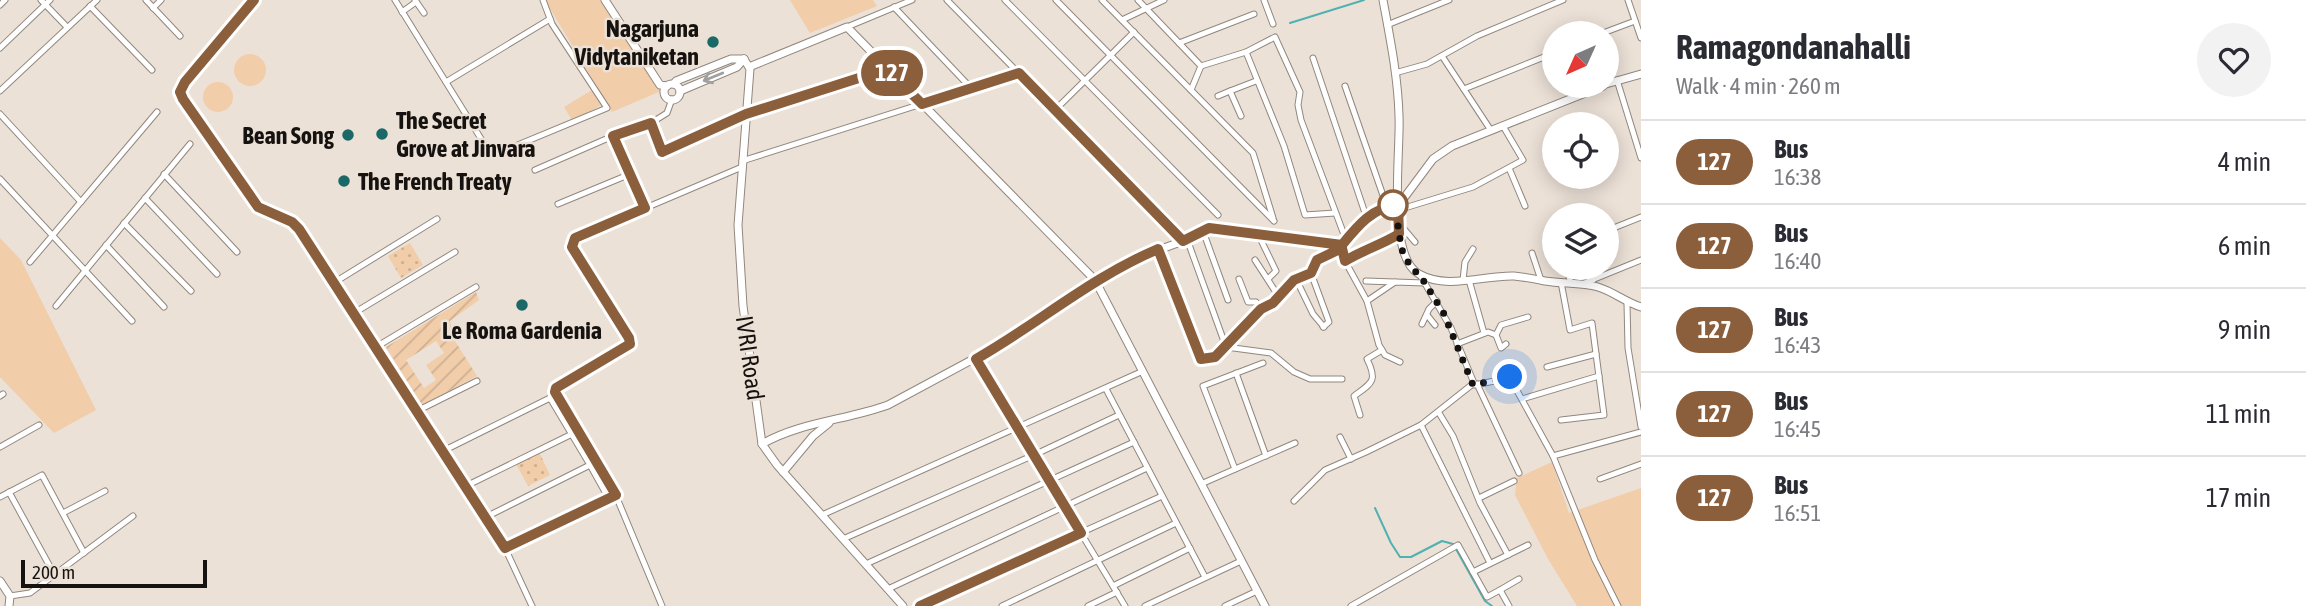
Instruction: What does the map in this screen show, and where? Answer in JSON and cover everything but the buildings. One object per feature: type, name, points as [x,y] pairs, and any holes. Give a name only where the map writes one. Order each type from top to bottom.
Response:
[{"type":"street","points":[[0,5],[5,0]]},
{"type":"street","points":[[0,91],[97,0]]},
{"type":"street","points":[[146,0],[180,36]]},
{"type":"street","points":[[153,8],[161,0]]},
{"type":"street","points":[[254,0],[185,82],[180,92],[183,99],[258,207],[297,225],[486,517],[505,548],[532,606]]},
{"type":"street","points":[[395,0],[491,153],[496,154],[605,111],[606,106],[550,19],[551,14],[543,0]]},
{"type":"street","points":[[605,0],[660,85],[673,87]]},
{"type":"street","points":[[672,99],[665,93],[676,81],[731,59],[744,59],[749,66],[912,0]]},
{"type":"street","points":[[947,0],[1185,240],[1226,347]]},
{"type":"street","points":[[1005,0],[1218,215]]},
{"type":"street","points":[[1056,0],[1274,221],[1253,153],[1102,0]]},
{"type":"street","points":[[1138,0],[1201,66]]},
{"type":"street","points":[[1122,20],[1164,0]]},
{"type":"street","points":[[1264,0],[1275,37],[1300,92],[1298,105],[1301,120],[1335,212],[1345,261],[1367,301],[1382,350],[1385,355],[1400,362]]},
{"type":"street","points":[[1383,0],[1399,115],[1398,222],[1402,250],[1411,268],[1420,275],[1437,301],[1519,473]]},
{"type":"street","points":[[1387,24],[1449,0]]},
{"type":"street","points":[[1395,73],[1427,64],[1477,36],[1563,0]]},
{"type":"street","points":[[1628,0],[1641,38]]},
{"type":"street","points":[[402,12],[416,1],[424,13]]},
{"type":"street","points":[[0,48],[46,2],[67,27]]},
{"type":"street","points":[[90,6],[152,70]]},
{"type":"street","points":[[894,8],[971,88]]},
{"type":"street","points":[[1179,43],[1254,14]]},
{"type":"street","points":[[446,82],[550,19]]},
{"type":"street","points":[[1619,27],[1634,21]]},
{"type":"street","points":[[847,27],[1095,280],[1265,606]]},
{"type":"street","points":[[1055,110],[1134,32]]},
{"type":"street","points":[[1201,66],[1246,52],[1275,37]]},
{"type":"street","points":[[1246,52],[1284,146],[1305,215],[1335,212]]},
{"type":"street","points":[[1442,56],[1490,130]]},
{"type":"street","points":[[1313,58],[1367,219]]},
{"type":"street","points":[[1464,89],[1542,58]]},
{"type":"street","name":"IVRI Road","points":[[749,66],[738,225],[739,263],[762,444],[783,472],[903,606]]},
{"type":"street","points":[[1191,90],[1201,66]]},
{"type":"street","points":[[651,123],[662,152],[746,114],[887,69]]},
{"type":"street","points":[[662,606],[616,495],[555,392],[556,388],[630,344],[629,338],[572,247],[575,238],[742,164],[1019,73]]},
{"type":"street","points":[[1619,80],[1641,74]]},
{"type":"street","points":[[1218,96],[1256,80]]},
{"type":"street","points":[[1345,86],[1387,207]]},
{"type":"street","points":[[1619,86],[1641,158]]},
{"type":"street","points":[[535,170],[613,136],[651,123],[667,113],[672,99],[677,97],[673,87]]},
{"type":"street","points":[[1230,91],[1241,116]]},
{"type":"street","points":[[1398,208],[1433,159],[1452,146],[1572,98]]},
{"type":"street","points":[[30,262],[157,112]]},
{"type":"street","points":[[0,114],[81,202]]},
{"type":"street","points":[[1158,249],[1201,359],[1215,357],[1261,309],[1273,303],[1296,279],[1311,273],[1317,260],[1343,244],[1377,211],[1387,207],[1398,208],[1473,187],[1523,160],[1502,125]]},
{"type":"street","points":[[613,136],[628,175],[645,208]]},
{"type":"street","points":[[55,306],[190,144]]},
{"type":"street","points":[[1509,167],[1525,206]]},
{"type":"street","points":[[164,174],[237,252]]},
{"type":"street","points":[[558,205],[628,175]]},
{"type":"street","points":[[0,179],[132,321]]},
{"type":"street","points":[[145,198],[217,274]]},
{"type":"street","points":[[1619,226],[1641,217]]},
{"type":"street","points":[[335,282],[437,219]]},
{"type":"street","points":[[1398,222],[1415,242]]},
{"type":"street","points":[[124,223],[191,291]]},
{"type":"street","points":[[762,444],[782,433],[888,405],[1018,335],[1095,280],[1209,228],[1343,244]]},
{"type":"street","points":[[1203,231],[1228,300]]},
{"type":"street","points":[[1258,233],[1276,271],[1268,279]]},
{"type":"street","points":[[1345,261],[1370,246],[1382,244],[1399,234]]},
{"type":"street","points":[[106,245],[164,307]]},
{"type":"street","points":[[1473,249],[1465,262],[1466,280],[1485,333]]},
{"type":"street","points":[[354,313],[455,252]]},
{"type":"street","points":[[1532,253],[1541,280]]},
{"type":"street","points":[[1255,260],[1279,297]]},
{"type":"street","points":[[1619,269],[1641,260]]},
{"type":"street","points":[[1296,279],[1313,314],[1324,328],[1329,323],[1311,273]]},
{"type":"street","points":[[1420,275],[1441,280],[1513,276],[1571,283],[1608,291],[1627,303],[1641,307]]},
{"type":"street","points":[[1239,279],[1248,302],[1256,302],[1261,309]]},
{"type":"street","points":[[1581,285],[1591,280]]},
{"type":"street","points":[[1366,281],[1425,283]]},
{"type":"street","points":[[1367,301],[1395,282]]},
{"type":"street","points":[[1561,420],[1604,415],[1592,323],[1570,330],[1562,282]]},
{"type":"street","points":[[376,347],[476,287]]},
{"type":"street","points":[[1422,324],[1437,301]]},
{"type":"street","points":[[1553,456],[1641,429],[1628,348],[1627,303]]},
{"type":"street","points":[[1427,315],[1435,325]]},
{"type":"street","points":[[1506,344],[1501,348],[1496,335],[1501,325],[1528,317]]},
{"type":"street","points":[[1457,344],[1485,333],[1496,335]]},
{"type":"street","points":[[1226,347],[1272,353],[1294,372],[1310,379],[1342,379]]},
{"type":"street","points":[[1360,415],[1354,396],[1373,380],[1373,371],[1367,359],[1382,350]]},
{"type":"street","points":[[1547,367],[1596,354]]},
{"type":"street","points":[[976,359],[1125,606]]},
{"type":"street","points":[[1235,469],[1203,386],[1263,363]]},
{"type":"street","points":[[822,515],[1143,371]]},
{"type":"street","points":[[1236,373],[1266,456]]},
{"type":"street","points":[[1522,399],[1599,376]]},
{"type":"street","points":[[1294,501],[1325,470],[1422,425],[1475,384],[1510,377],[1553,456],[1595,560],[1618,606]]},
{"type":"street","points":[[417,411],[477,381]]},
{"type":"street","points":[[1106,389],[1205,578]]},
{"type":"street","points":[[443,451],[550,398],[609,499]]},
{"type":"street","points":[[1439,413],[1453,436],[1479,498],[1508,555]]},
{"type":"street","points":[[843,539],[1119,415]]},
{"type":"street","points":[[783,472],[812,437],[833,421]]},
{"type":"street","points":[[0,447],[39,425]]},
{"type":"street","points":[[1422,425],[1490,563]]},
{"type":"street","points":[[805,427],[812,437]]},
{"type":"street","points":[[466,486],[570,435]]},
{"type":"street","points":[[1340,437],[1351,459]]},
{"type":"street","points":[[866,564],[1134,442]]},
{"type":"street","points":[[1201,484],[1295,443]]},
{"type":"street","points":[[1600,479],[1641,464]]},
{"type":"street","points":[[486,517],[590,465]]},
{"type":"street","points":[[888,589],[1147,468]]},
{"type":"street","points":[[0,497],[42,475],[84,553]]},
{"type":"street","points":[[1479,498],[1514,481]]},
{"type":"street","points":[[63,513],[105,491]]},
{"type":"street","points":[[9,492],[54,575]]},
{"type":"street","points":[[505,548],[616,495]]},
{"type":"street","points":[[919,606],[1163,496]]},
{"type":"street","points":[[10,596],[30,593],[133,516]]},
{"type":"street","points":[[1002,606],[1176,523]]},
{"type":"street","points":[[1351,606],[1458,545],[1487,597],[1519,579]]},
{"type":"street","points":[[1473,572],[1528,545]]},
{"type":"street","points":[[1088,606],[1190,548]]},
{"type":"street","points":[[1144,606],[1241,561]]},
{"type":"street","points":[[0,581],[10,596],[9,606]]},
{"type":"street","points":[[1500,590],[1509,606]]},
{"type":"street","points":[[1225,606],[1257,591]]},
{"type":"shaded area","points":[[545,0],[601,0],[661,91],[612,112]]},
{"type":"shaded area","points":[[790,0],[873,0],[877,6],[810,33]]},
{"type":"shaded area","points":[[250,54],[261,59],[266,70],[261,81],[250,86],[239,81],[234,70],[239,59]]},
{"type":"shaded area","points":[[218,82],[229,86],[233,97],[229,108],[218,112],[207,108],[203,97],[207,86]]},
{"type":"shaded area","points":[[592,90],[601,105],[573,122],[564,107]]},
{"type":"shaded area","points":[[0,238],[21,260],[96,410],[54,433],[0,377]]},
{"type":"shaded area","points":[[410,243],[423,265],[401,278],[388,256]]},
{"type":"shaded area","points":[[476,292],[479,300],[450,321],[455,341],[477,376],[422,405],[386,347]],"holes":[[[436,341],[444,353],[426,365],[436,380],[424,388],[406,360]]]},
{"type":"shaded area","points":[[539,452],[550,475],[528,486],[516,464]]},
{"type":"shaded area","points":[[1552,462],[1569,513],[1641,488],[1641,606],[1577,606],[1548,559],[1515,495],[1517,478]]},
{"type":"waterway","points":[[1290,23],[1364,0]]},
{"type":"waterway","points":[[1375,508],[1400,557],[1411,557],[1442,541],[1453,544]]},
{"type":"waterway","points":[[1456,549],[1485,601],[1492,606]]},
{"type":"bus line","name":"127","points":[[254,0],[185,82],[180,92],[183,99],[258,207],[297,225],[505,548],[616,495],[555,392],[556,388],[630,344],[629,338],[572,247],[575,238],[645,208],[628,175],[613,136],[651,123],[662,152],[746,114],[887,69],[922,104],[1019,73],[1183,241],[1209,228],[1342,245],[1355,228],[1377,211],[1392,205],[1398,206],[1399,234],[1382,244],[1370,246],[1345,261],[1342,248],[1317,260],[1311,273],[1294,280],[1273,303],[1261,309],[1215,357],[1201,359],[1158,249],[1095,280],[1018,335],[976,359],[1081,533],[920,606]]},
{"type":"place","name":"Nagarjuna Vidytaniketan","points":[[713,42]]},
{"type":"place","name":"The Secret Grove at Jinvara","points":[[382,134]]},
{"type":"place","name":"Bean Song","points":[[348,135]]},
{"type":"place","name":"The French Treaty","points":[[344,181]]},
{"type":"place","name":"Le Roma Gardenia","points":[[522,305]]},
{"type":"route","points":[[1393,205],[1398,206],[1402,250],[1411,268],[1420,275],[1444,314],[1473,385],[1510,377]]}]
